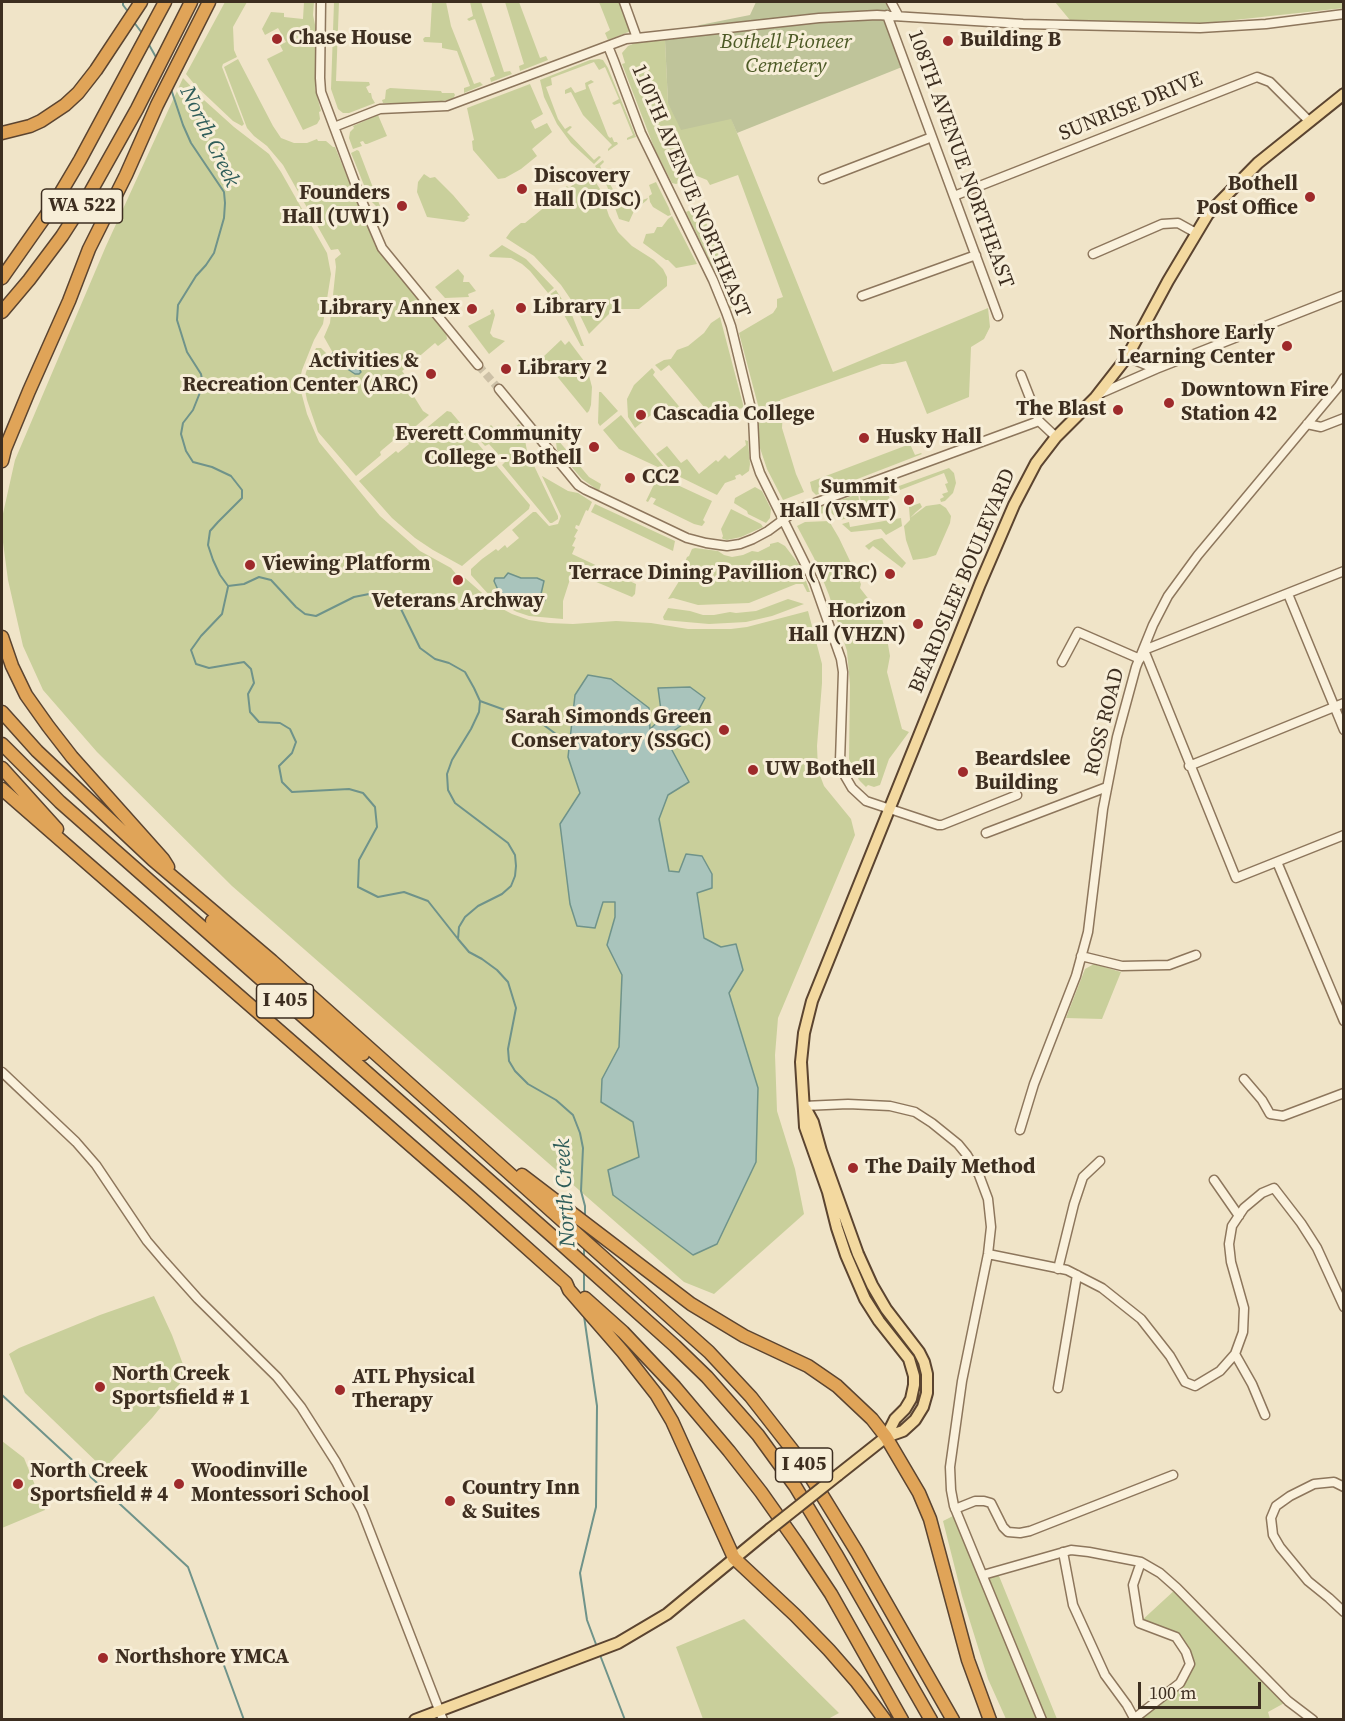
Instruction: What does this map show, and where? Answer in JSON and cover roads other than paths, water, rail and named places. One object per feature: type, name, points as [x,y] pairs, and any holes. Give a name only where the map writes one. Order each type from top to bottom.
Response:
[{"type":"highway","points":[[2,133],[30,126],[53,114],[78,93],[141,2]]},
{"type":"highway","name":"WA 522","points":[[2,312],[29,280],[91,191],[191,2]]},
{"type":"highway","points":[[2,461],[17,420],[90,249],[157,105],[211,2]]},
{"type":"highway","name":"WA 522","points":[[2,278],[54,204],[164,4]]},
{"type":"highway","points":[[2,637],[12,666],[26,695],[48,726],[72,757],[164,859],[172,876]]},
{"type":"highway","name":"I 405","points":[[2,712],[36,751],[172,876],[272,961],[568,1230]]},
{"type":"highway","name":"I 405","points":[[2,723],[44,769],[97,819],[709,1352],[775,1425],[801,1461],[857,1552],[953,1719]]},
{"type":"highway","name":"I 405","points":[[2,744],[60,802],[600,1284],[725,1406],[758,1446],[793,1496],[923,1719]]},
{"type":"highway","name":"I 405","points":[[2,753],[55,807],[569,1256]]},
{"type":"highway","points":[[2,768],[84,861]]},
{"type":"highway","points":[[2,789],[623,1332],[675,1387],[729,1450],[761,1492],[831,1594],[902,1719]]},
{"type":"highway","points":[[440,1113],[691,1304],[723,1324],[808,1366],[837,1386],[872,1419],[886,1437],[919,1493],[930,1520],[968,1660],[990,1719]]},
{"type":"highway","name":"I 405","points":[[600,1258],[702,1355],[753,1409],[778,1440],[825,1510],[946,1719]]},
{"type":"highway","name":"I 405","points":[[600,1284],[640,1315],[707,1377],[758,1435],[814,1517],[931,1719]]},
{"type":"highway","points":[[568,1286],[656,1394],[672,1421],[734,1558],[829,1650],[885,1719]]},
{"type":"main road","name":"BEARDSLEE BOULEVARD","points":[[886,1437],[895,1419],[911,1400],[914,1376],[909,1359],[865,1299],[837,1228],[828,1192],[805,1127],[801,1062],[804,1033],[812,1001],[932,700],[1014,505],[1036,463],[1056,437],[1098,394],[1127,357],[1208,214],[1258,164],[1344,94]]},
{"type":"main road","name":"BEARDSLEE BOULEVARD","points":[[804,1106],[813,1122],[820,1151],[872,1285],[886,1309],[919,1352],[927,1374],[927,1393],[923,1407],[915,1420],[903,1431],[886,1437]]},
{"type":"main road","points":[[415,1719],[441,1715],[618,1643],[660,1619],[886,1437]]},
{"type":"street","points":[[321,2],[320,85],[361,199],[382,248],[478,365]]},
{"type":"street","points":[[624,2],[637,38]]},
{"type":"street","points":[[891,2],[898,15]]},
{"type":"street","points":[[334,127],[380,109],[447,106],[626,39],[819,18],[887,15],[1023,24],[1200,28],[1266,24],[1344,14]]},
{"type":"street","name":"108TH AVENUE NORTHEAST","points":[[887,15],[998,316]]},
{"type":"street","name":"110TH AVENUE NORTHEAST","points":[[608,46],[642,134],[726,312],[753,417],[755,458],[760,473],[814,582],[841,659],[843,672],[840,761],[845,776],[852,788],[866,801],[942,825],[1017,795]]},
{"type":"street","name":"SUNRISE DRIVE","points":[[954,196],[1257,77],[1270,82],[1309,121]]},
{"type":"street","points":[[823,179],[932,137]]},
{"type":"street","points":[[1093,254],[1162,224],[1178,223],[1196,233]]},
{"type":"street","points":[[862,296],[976,255]]},
{"type":"street","points":[[1098,394],[1344,295]]},
{"type":"street","points":[[1127,357],[1156,369]]},
{"type":"street","points":[[1021,375],[1039,421],[1056,437]]},
{"type":"street","name":"ROSS ROAD","points":[[1020,1130],[1034,1084],[1081,956],[1089,924],[1098,843],[1117,737],[1136,667],[1153,625],[1168,596],[1198,555],[1339,387],[1344,378]]},
{"type":"street","points":[[499,389],[578,484],[586,490],[687,538],[712,544],[734,545],[753,538],[791,514],[820,501],[1039,421]]},
{"type":"street","points":[[1307,424],[1321,426],[1344,418]]},
{"type":"street","points":[[1062,662],[1078,632],[1142,655],[1344,571]]},
{"type":"street","points":[[1288,594],[1344,730]]},
{"type":"street","points":[[1142,655],[1236,878],[1344,835]]},
{"type":"street","points":[[1189,766],[1344,704]]},
{"type":"street","points":[[986,833],[1107,787]]},
{"type":"street","points":[[1277,862],[1344,1021]]},
{"type":"street","points":[[1081,956],[1122,966],[1169,966],[1196,955]]},
{"type":"street","points":[[2,1072],[76,1142],[96,1165],[147,1241],[198,1299],[277,1377],[301,1407],[336,1462],[362,1511],[441,1715]]},
{"type":"street","points":[[1244,1080],[1262,1100],[1270,1114],[1283,1116],[1344,1093]]},
{"type":"street","points":[[804,1106],[848,1104],[891,1106],[915,1112],[958,1144],[979,1175],[988,1199],[991,1227],[988,1254],[962,1381],[950,1467],[951,1490],[955,1509],[1042,1719]]},
{"type":"street","points":[[1058,1269],[1083,1177],[1100,1161]]},
{"type":"street","points":[[1214,1179],[1239,1216]]},
{"type":"street","points":[[988,1254],[1058,1269],[1077,1275],[1102,1288],[1141,1319],[1170,1356],[1185,1382],[1196,1386],[1220,1371],[1235,1354],[1243,1332],[1244,1308],[1231,1262],[1229,1244],[1232,1226],[1244,1208],[1262,1193],[1274,1188],[1317,1248],[1344,1307]]},
{"type":"street","points":[[1058,1388],[1077,1275]]},
{"type":"street","points":[[1235,1354],[1252,1384],[1265,1415]]},
{"type":"street","points":[[955,1509],[975,1501],[991,1503],[1003,1527],[1008,1532],[1020,1533],[1173,1475]]},
{"type":"street","points":[[1344,1486],[1334,1482],[1314,1484],[1276,1506],[1271,1518],[1273,1535],[1280,1547],[1308,1581],[1344,1612]]},
{"type":"street","points":[[983,1575],[1071,1550],[1141,1562],[1177,1588],[1288,1701],[1313,1719]]},
{"type":"street","points":[[1063,1552],[1073,1605],[1105,1675],[1135,1719],[1180,1683],[1190,1664],[1186,1652],[1176,1637],[1139,1623],[1133,1585],[1141,1562]]},
{"type":"water","points":[[333,353],[355,362],[361,372],[355,374],[343,366],[326,365],[324,360]]},
{"type":"water","points":[[508,573],[521,578],[537,578],[544,581],[541,594],[545,600],[543,603],[538,601],[524,604],[509,598],[498,590],[495,578],[504,578]]},
{"type":"water","points":[[588,675],[611,679],[649,708],[650,729],[662,718],[658,688],[690,687],[705,698],[696,715],[665,737],[689,782],[668,795],[659,819],[669,871],[679,872],[686,854],[702,856],[712,874],[712,888],[697,893],[704,938],[721,947],[736,944],[743,970],[729,993],[758,1088],[756,1162],[717,1244],[693,1255],[613,1195],[608,1170],[639,1157],[633,1122],[601,1102],[602,1079],[619,1047],[622,975],[607,945],[615,917],[615,902],[603,902],[595,928],[577,926],[570,904],[560,824],[580,793],[568,757],[575,695]]},
{"type":"waterway","name":"North Creek","points":[[123,2],[129,13]]},
{"type":"waterway","name":"North Creek","points":[[133,21],[142,33]]},
{"type":"waterway","name":"North Creek","points":[[148,43],[157,59]]},
{"type":"waterway","name":"North Creek","points":[[171,89],[191,143],[224,192],[225,203],[224,218],[214,253],[178,305],[177,320],[187,352],[201,374],[203,385],[193,410],[183,423],[181,434],[186,451],[193,462],[212,467],[231,476],[242,490],[242,498],[210,531],[208,545],[213,560],[228,586],[244,584],[259,577],[271,580],[305,614],[316,616],[354,597],[369,594],[389,600],[400,607],[420,648],[435,659],[449,663],[465,672],[480,701],[479,712],[452,760],[447,774],[448,790],[455,803],[508,843],[515,855],[516,866],[511,886],[502,894],[478,906],[465,917],[459,927],[458,939],[469,952],[497,970],[508,982],[516,1008],[508,1049],[509,1061],[515,1071],[528,1084],[556,1100],[573,1115],[583,1148],[581,1191],[585,1217]]},
{"type":"waterway","points":[[228,587],[222,614],[191,650],[196,664],[209,668],[244,662],[251,669],[254,683],[248,694],[250,712],[259,722],[280,723],[290,729],[296,742],[292,753],[279,766],[282,782],[292,792],[349,789],[363,793],[375,807],[377,827],[359,860],[358,887],[378,897],[404,892],[428,901],[458,939]]},
{"type":"waterway","points":[[480,701],[541,723],[560,737],[570,740]]},
{"type":"waterway","name":"North Creek","points":[[584,1247],[584,1259]]},
{"type":"waterway","name":"North Creek","points":[[584,1271],[584,1295]]},
{"type":"waterway","name":"North Creek","points":[[584,1316],[597,1406],[596,1507],[580,1573],[587,1620],[597,1647]]},
{"type":"waterway","points":[[2,1395],[188,1567],[244,1720]]},
{"type":"waterway","name":"North Creek","points":[[600,1655],[625,1720]]},
{"type":"tunnel","points":[[478,365],[499,389]]},
{"type":"place","name":"Chase House","points":[[277,39]]},
{"type":"place","name":"Building B","points":[[948,41]]},
{"type":"place","name":"Discovery Hall (DISC)","points":[[522,189]]},
{"type":"place","name":"Bothell Post Office","points":[[1310,197]]},
{"type":"place","name":"Founders Hall (UW1)","points":[[402,206]]},
{"type":"place","name":"Library 1","points":[[521,308]]},
{"type":"place","name":"Library Annex","points":[[472,309]]},
{"type":"place","name":"Northshore Early Learning Center","points":[[1287,346]]},
{"type":"place","name":"Library 2","points":[[506,369]]},
{"type":"place","name":"Activities & Recreation Center (ARC)","points":[[431,374]]},
{"type":"place","name":"Downtown Fire Station 42","points":[[1169,403]]},
{"type":"place","name":"The Blast","points":[[1118,410]]},
{"type":"place","name":"Cascadia College","points":[[641,415]]},
{"type":"place","name":"Husky Hall","points":[[864,438]]},
{"type":"place","name":"Everett Community College - Bothell","points":[[594,447]]},
{"type":"place","name":"CC2","points":[[630,478]]},
{"type":"place","name":"Summit Hall (VSMT)","points":[[909,500]]},
{"type":"place","name":"Viewing Platform","points":[[250,565]]},
{"type":"place","name":"Terrace Dining Pavillion (VTRC)","points":[[890,574]]},
{"type":"place","name":"Veterans Archway","points":[[458,580]]},
{"type":"place","name":"Horizon Hall (VHZN)","points":[[918,624]]},
{"type":"place","name":"Sarah Simonds Green Conservatory (SSGC)","points":[[724,730]]},
{"type":"place","name":"UW Bothell","points":[[753,770]]},
{"type":"place","name":"Beardslee Building","points":[[963,772]]},
{"type":"place","name":"The Daily Method","points":[[853,1168]]},
{"type":"place","name":"North Creek Sportsfield # 1","points":[[100,1387]]},
{"type":"place","name":"ATL Physical Therapy","points":[[340,1390]]},
{"type":"place","name":"North Creek Sportsfield # 4","points":[[18,1484]]},
{"type":"place","name":"Woodinville Montessori School","points":[[179,1484]]},
{"type":"place","name":"Country Inn & Suites","points":[[450,1501]]},
{"type":"place","name":"Northshore YMCA","points":[[103,1658]]},
{"type":"park label","name":"Bothell Pioneer Cemetery","points":[[786,55]]}]
